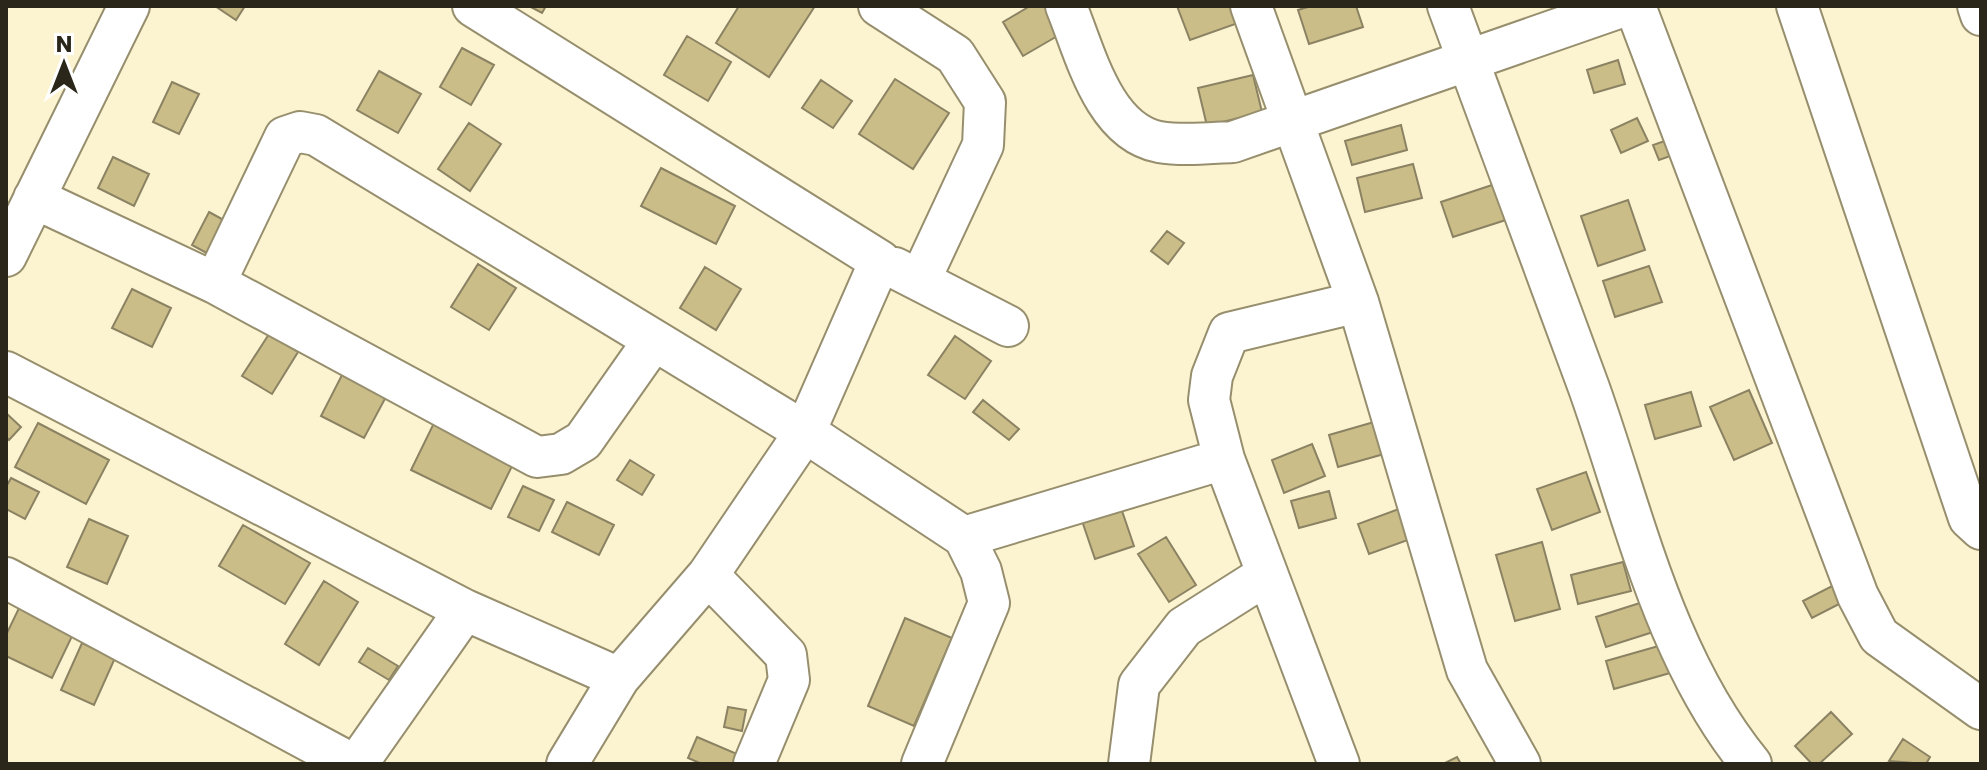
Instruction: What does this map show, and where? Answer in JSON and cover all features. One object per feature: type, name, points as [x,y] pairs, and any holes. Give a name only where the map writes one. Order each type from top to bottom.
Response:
[{"type":"street","points":[[6,256],[129,6]]},
{"type":"street","points":[[473,6],[880,261],[1008,326]]},
{"type":"street","points":[[879,6],[955,55],[985,102],[983,145],[920,280]]},
{"type":"street","points":[[1066,6],[1107,102],[1121,121],[1141,136],[1175,143],[1233,142],[1624,6]]},
{"type":"street","points":[[1251,6],[1358,302],[1467,670],[1520,764]]},
{"type":"street","points":[[1448,6],[1589,387],[1673,633],[1720,725],[1751,764]]},
{"type":"street","points":[[1635,6],[1858,596],[1879,636],[1910,662],[1981,709]]},
{"type":"street","points":[[1797,6],[1969,518],[1981,529]]},
{"type":"street","points":[[1978,6],[1981,15]]},
{"type":"street","points":[[215,283],[285,137],[300,132],[316,135],[805,432],[964,537],[981,571],[989,603],[922,764]]},
{"type":"street","points":[[34,198],[215,283],[537,457],[561,454],[583,441],[654,340]]},
{"type":"street","points":[[567,764],[619,678],[708,575],[805,432],[880,261]]},
{"type":"street","points":[[1339,764],[1224,459],[1209,400],[1212,376],[1229,333],[1358,302]]},
{"type":"street","points":[[6,372],[465,610],[619,678]]},
{"type":"street","points":[[964,537],[1224,459]]},
{"type":"street","points":[[708,575],[786,655],[789,680],[754,764]]},
{"type":"street","points":[[1129,764],[1139,685],[1184,627],[1266,575]]},
{"type":"street","points":[[6,578],[355,764],[465,610]]},
{"type":"building","points":[[215,6],[245,6],[236,20]]},
{"type":"building","points":[[529,6],[546,6],[542,13]]},
{"type":"building","points":[[739,6],[815,6],[769,77],[716,43]]},
{"type":"building","points":[[1030,6],[1051,6],[1066,31],[1023,56],[1003,22]]},
{"type":"building","points":[[1177,6],[1235,6],[1241,22],[1190,40]]},
{"type":"building","points":[[1311,6],[1356,6],[1363,27],[1309,44],[1298,10]]},
{"type":"building","points":[[687,36],[731,62],[708,101],[664,75]]},
{"type":"building","points":[[462,48],[494,65],[471,105],[440,87]]},
{"type":"building","points":[[1618,60],[1625,84],[1594,93],[1587,70]]},
{"type":"building","points":[[379,71],[421,94],[398,133],[357,110]]},
{"type":"building","points":[[1253,75],[1262,112],[1207,126],[1198,88]]},
{"type":"building","points":[[895,79],[949,113],[913,169],[859,134]]},
{"type":"building","points":[[821,80],[852,101],[833,128],[802,108]]},
{"type":"building","points":[[172,82],[199,94],[179,134],[153,122]]},
{"type":"building","points":[[1637,118],[1648,141],[1621,153],[1611,130]]},
{"type":"building","points":[[469,123],[501,144],[470,191],[438,169]]},
{"type":"building","points":[[1401,125],[1407,150],[1352,165],[1345,141]]},
{"type":"building","points":[[1673,138],[1679,153],[1659,160],[1653,145]]},
{"type":"building","points":[[113,157],[149,174],[134,206],[98,188]]},
{"type":"building","points":[[1413,164],[1422,198],[1365,212],[1357,178]]},
{"type":"building","points":[[661,168],[735,206],[716,244],[641,206]]},
{"type":"building","points":[[1501,182],[1512,218],[1453,237],[1441,202]]},
{"type":"building","points":[[1628,200],[1645,250],[1598,266],[1581,216]]},
{"type":"building","points":[[209,212],[231,224],[214,257],[192,245]]},
{"type":"building","points":[[1167,231],[1184,243],[1168,264],[1151,251]]},
{"type":"building","points":[[478,264],[516,288],[489,330],[451,307]]},
{"type":"building","points":[[1649,266],[1662,302],[1615,317],[1603,281]]},
{"type":"building","points":[[705,267],[741,289],[716,330],[680,308]]},
{"type":"building","points":[[132,289],[171,308],[152,347],[112,328]]},
{"type":"building","points":[[269,334],[298,352],[272,394],[242,376]]},
{"type":"building","points":[[955,336],[991,361],[965,399],[928,375]]},
{"type":"building","points":[[343,373],[387,395],[364,438],[321,416]]},
{"type":"building","points":[[1749,390],[1772,443],[1734,460],[1710,407]]},
{"type":"building","points":[[1691,392],[1701,426],[1655,439],[1645,405]]},
{"type":"building","points":[[983,400],[1019,429],[1009,440],[973,412]]},
{"type":"building","points":[[6,413],[21,427],[9,440],[6,437]]},
{"type":"building","points":[[1374,422],[1384,454],[1338,467],[1329,435]]},
{"type":"building","points":[[38,423],[109,460],[86,504],[15,467]]},
{"type":"building","points":[[434,423],[514,462],[491,509],[411,470]]},
{"type":"building","points":[[1312,444],[1325,476],[1284,493],[1272,460]]},
{"type":"building","points":[[630,460],[654,475],[642,495],[617,480]]},
{"type":"building","points":[[1586,472],[1600,512],[1552,530],[1537,489]]},
{"type":"building","points":[[11,478],[39,492],[25,519],[6,509],[6,487]]},
{"type":"building","points":[[523,486],[554,500],[539,531],[508,517]]},
{"type":"building","points":[[1329,491],[1336,518],[1299,528],[1291,501]]},
{"type":"building","points":[[567,502],[614,525],[599,555],[552,532]]},
{"type":"building","points":[[1120,505],[1134,546],[1095,559],[1081,518]]},
{"type":"building","points":[[1407,506],[1419,536],[1369,554],[1358,524]]},
{"type":"building","points":[[89,519],[128,536],[107,584],[67,567]]},
{"type":"building","points":[[243,525],[310,563],[285,604],[219,566]]},
{"type":"building","points":[[1166,537],[1196,585],[1169,602],[1138,554]]},
{"type":"building","points":[[1542,542],[1560,609],[1515,621],[1496,555]]},
{"type":"building","points":[[1623,562],[1631,591],[1578,604],[1571,575]]},
{"type":"building","points":[[324,581],[358,602],[319,665],[285,644]]},
{"type":"building","points":[[1834,585],[1843,602],[1812,618],[1803,601]]},
{"type":"building","points":[[1643,602],[1653,632],[1606,647],[1596,617]]},
{"type":"building","points":[[20,606],[74,632],[52,678],[6,656],[6,635]]},
{"type":"building","points":[[905,618],[952,638],[914,726],[868,706]]},
{"type":"building","points":[[82,643],[115,658],[94,705],[61,690]]},
{"type":"building","points":[[1662,645],[1670,673],[1614,689],[1606,661]]},
{"type":"building","points":[[368,648],[398,666],[389,680],[359,662]]},
{"type":"building","points":[[728,707],[746,710],[742,731],[724,727]]},
{"type":"building","points":[[1831,712],[1852,734],[1819,764],[1812,764],[1795,746]]},
{"type":"building","points":[[697,737],[737,754],[733,764],[702,764],[688,758]]},
{"type":"building","points":[[1903,739],[1930,757],[1926,764],[1889,761]]},
{"type":"building","points":[[1457,757],[1461,764],[1443,764]]}]
